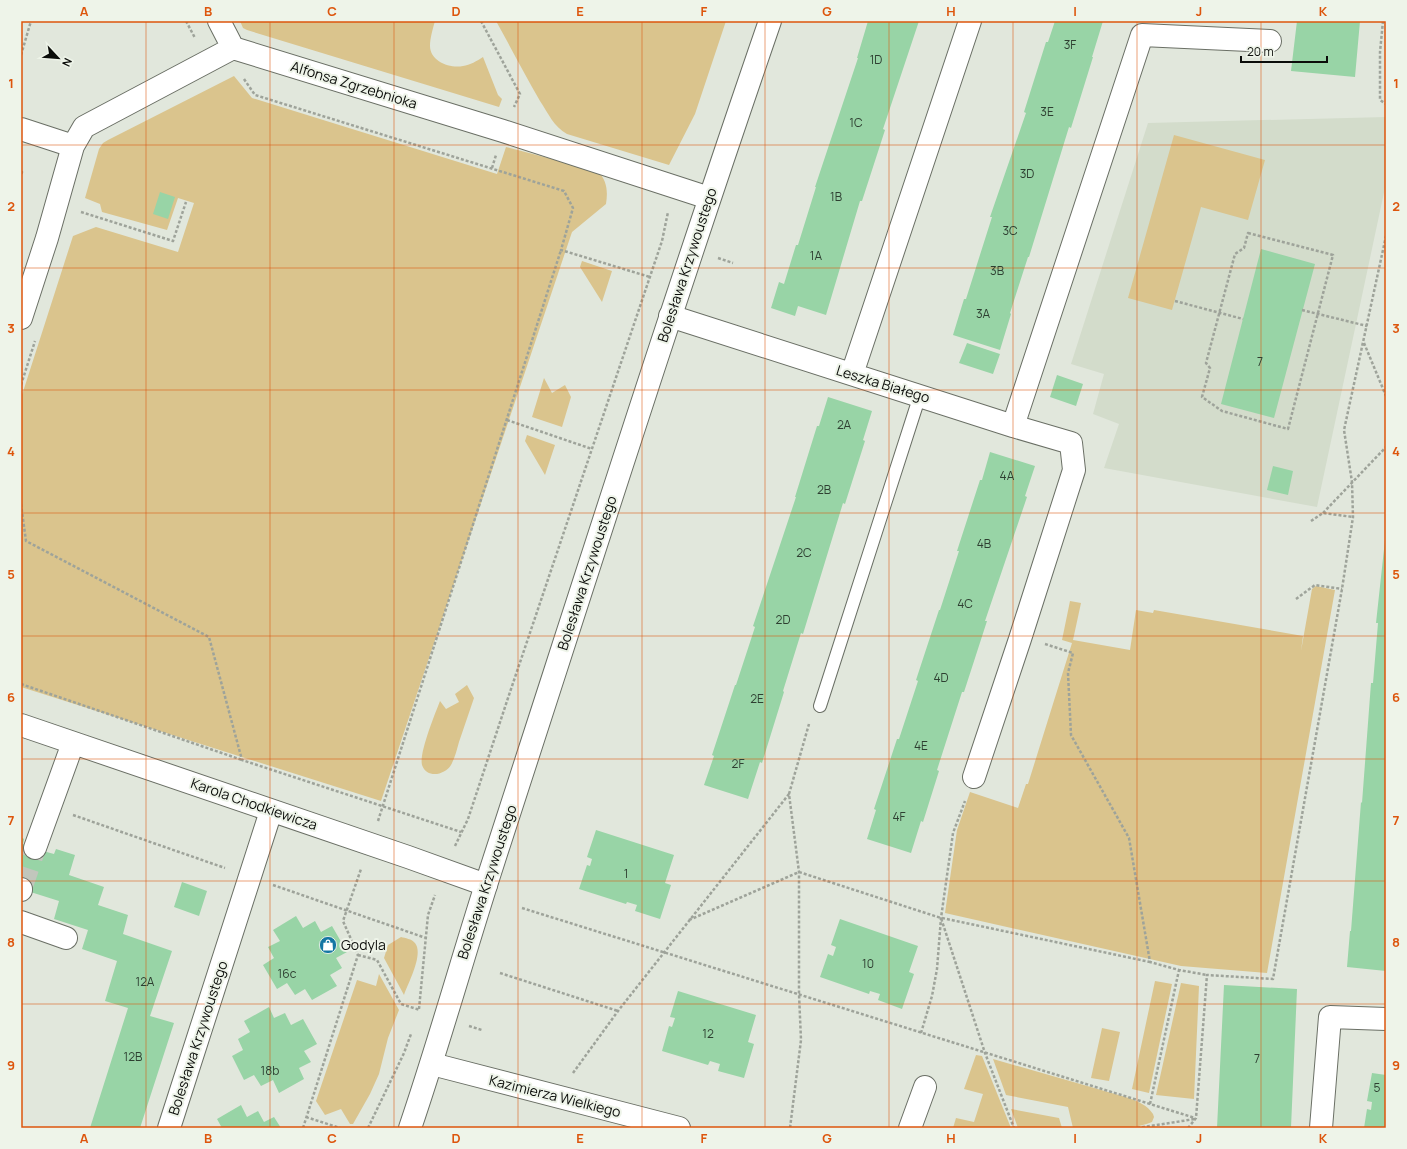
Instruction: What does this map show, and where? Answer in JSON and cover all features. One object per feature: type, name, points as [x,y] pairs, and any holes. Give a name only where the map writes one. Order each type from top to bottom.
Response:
[{"type":"street","points":[[21,318],[47,238],[73,146],[84,127],[233,48],[219,21]]},
{"type":"street","name":"Bolesława Krzywoustego","points":[[410,1128],[432,1064],[444,1018],[486,885],[670,316],[770,21]]},
{"type":"street","points":[[852,374],[970,21]]},
{"type":"street","points":[[1014,426],[1142,35],[1270,41]]},
{"type":"street","name":"Alfonsa Zgrzebnioka","points":[[233,48],[504,132],[709,198]]},
{"type":"street","points":[[21,129],[73,146]]},
{"type":"street","name":"Leszka Białego","points":[[670,316],[1071,443],[1074,470],[1021,637]]},
{"type":"street","points":[[974,777],[1021,637]]},
{"type":"street","name":"Karola Chodkiewicza","points":[[21,725],[486,885]]},
{"type":"street","points":[[35,848],[72,742]]},
{"type":"street","name":"Bolesława Krzywoustego","points":[[169,1128],[271,811]]},
{"type":"street","points":[[21,922],[66,938]]},
{"type":"street","points":[[1321,1128],[1330,1017],[1386,1019]]},
{"type":"street","name":"Kazimierza Wielkiego","points":[[432,1064],[679,1128]]},
{"type":"street","points":[[910,1128],[925,1087]]},
{"type":"lane","points":[[820,706],[920,395]]},
{"type":"path","points":[[21,55],[31,21]]},
{"type":"path","points":[[481,21],[520,94],[504,132],[492,168]]},
{"type":"path","points":[[1383,21],[1380,52],[1380,100],[1386,104]]},
{"type":"path","points":[[243,78],[255,95],[564,191],[573,208],[507,420],[383,806],[343,920],[358,955],[303,1128]]},
{"type":"path","points":[[21,172],[21,176]]},
{"type":"path","points":[[417,1017],[419,1010],[428,915],[443,870],[468,819],[662,241],[673,186]]},
{"type":"path","points":[[75,210],[173,241],[186,202]]},
{"type":"path","points":[[1248,233],[1333,255],[1288,428],[1222,411],[1202,397],[1210,368],[1206,363],[1219,313],[1235,254],[1244,248],[1248,233]]},
{"type":"path","points":[[689,920],[799,872],[941,918],[1150,962],[1179,970],[1207,975],[1273,979],[1342,588],[1353,517],[1352,482],[1344,430],[1386,236]]},
{"type":"path","points":[[561,250],[650,277]]},
{"type":"path","points":[[1175,301],[1243,319]]},
{"type":"path","points":[[1302,310],[1367,326]]},
{"type":"path","points":[[21,385],[36,337]]},
{"type":"path","points":[[1364,342],[1386,396]]},
{"type":"path","points":[[21,370],[24,374]]},
{"type":"path","points":[[507,420],[592,449]]},
{"type":"path","points":[[1311,521],[1323,513],[1386,446]]},
{"type":"path","points":[[21,504],[26,541],[209,637],[242,760]]},
{"type":"path","points":[[1323,513],[1353,517]]},
{"type":"path","points":[[1296,599],[1315,585],[1342,588]]},
{"type":"path","points":[[1021,637],[1073,653],[1068,674],[1071,735],[1129,838],[1150,962]]},
{"type":"path","points":[[21,684],[242,760],[461,832]]},
{"type":"path","points":[[556,1096],[618,1011],[789,794],[809,723],[820,706]]},
{"type":"path","points":[[921,1033],[932,996],[937,969],[941,918],[953,833],[974,777]]},
{"type":"path","points":[[789,794],[799,872],[799,994],[801,1040],[790,1128]]},
{"type":"path","points":[[522,908],[1196,1118]]},
{"type":"path","points":[[941,918],[985,1053],[1014,1128]]},
{"type":"path","points":[[358,955],[377,960],[401,1004],[419,1010]]},
{"type":"path","points":[[1150,1104],[1179,970]]},
{"type":"path","points":[[500,973],[618,1011]]},
{"type":"path","points":[[1188,1128],[1196,1118],[1207,975]]},
{"type":"path","points":[[368,1128],[404,1053],[412,1031]]},
{"type":"path","points":[[306,1117],[340,1128]]},
{"type":"path","points":[[1137,1128],[1196,1118]]},
{"type":"shaded area","points":[[240,21],[435,21],[430,43],[433,56],[442,63],[458,67],[471,64],[483,57],[498,95],[502,99],[499,107],[247,30],[243,28]]},
{"type":"shaded area","points":[[496,21],[726,21],[695,114],[669,165],[567,134],[558,128],[540,101]]},
{"type":"shaded area","points":[[234,76],[252,98],[497,174],[506,147],[598,171],[606,186],[606,204],[572,232],[381,801],[21,687],[21,398],[73,236],[96,227],[178,252],[194,203],[178,198],[167,230],[102,212],[100,204],[85,198],[99,149],[103,143],[108,140]]},
{"type":"shaded area","points":[[1386,117],[1386,183],[1317,507],[1104,468],[1119,424],[1093,414],[1104,374],[1071,364],[1148,123]]},
{"type":"shaded area","points":[[1174,135],[1265,160],[1248,220],[1201,207],[1172,310],[1128,298]]},
{"type":"shaded area","points":[[582,261],[612,271],[602,302],[580,267]]},
{"type":"shaded area","points":[[544,378],[552,393],[565,385],[571,397],[562,427],[532,417]]},
{"type":"shaded area","points":[[527,435],[555,445],[545,475],[525,441]]},
{"type":"shaded area","points":[[1316,586],[1335,590],[1267,973],[1181,966],[945,913],[957,830],[970,792],[1018,808],[1026,784],[1028,784],[1072,643],[1062,640],[1070,601],[1081,603],[1073,640],[1130,650],[1136,610],[1153,613],[1154,610],[1303,636],[1301,651],[1312,589]]},
{"type":"shaded area","points":[[467,685],[474,698],[455,756],[451,765],[445,771],[432,774],[424,769],[422,759],[428,733],[440,701],[446,709],[459,702],[455,694]]},
{"type":"shaded area","points":[[401,937],[415,943],[418,954],[417,961],[404,995],[384,958],[388,945]]},
{"type":"shaded area","points":[[379,974],[399,1010],[388,1038],[379,1074],[370,1094],[353,1124],[350,1124],[341,1109],[325,1115],[316,1101],[357,980],[376,986]]},
{"type":"shaded area","points":[[1155,981],[1172,984],[1149,1093],[1132,1089]]},
{"type":"shaded area","points":[[1181,983],[1199,986],[1194,1099],[1156,1095]]},
{"type":"shaded area","points":[[1102,1028],[1120,1032],[1109,1081],[1091,1078]]},
{"type":"shaded area","points":[[976,1055],[982,1056],[1011,1128],[953,1128],[956,1118],[974,1122],[983,1094],[964,1089]]},
{"type":"shaded area","points":[[993,1059],[1129,1098],[1145,1106],[1151,1111],[1154,1117],[1152,1122],[1134,1127],[1073,1128],[1068,1107],[1006,1095]]},
{"type":"shaded area","points":[[1011,1109],[1059,1118],[1062,1128],[1018,1128]]},
{"type":"building","points":[[868,21],[919,21],[883,129],[885,130],[862,201],[860,201],[826,315],[798,306],[795,316],[771,308],[779,282],[784,284],[796,245],[798,245],[815,187],[858,58]]},
{"type":"building","points":[[1055,21],[1103,21],[1071,128],[1069,127],[1010,313],[1011,314],[1000,350],[953,335],[992,217],[990,217],[1026,113],[1024,112],[1046,42],[1048,42]]},
{"type":"building","points":[[1297,21],[1360,21],[1355,77],[1291,71]]},
{"type":"building","points":[[160,192],[175,197],[168,219],[153,214]]},
{"type":"building","points":[[1261,249],[1315,264],[1274,418],[1221,404]]},
{"type":"building","points":[[967,343],[1000,354],[993,374],[959,363]]},
{"type":"building","points":[[1057,375],[1083,384],[1076,406],[1050,397]]},
{"type":"building","points":[[828,397],[872,411],[863,440],[865,441],[845,504],[843,503],[803,634],[801,633],[762,763],[760,762],[748,799],[704,785],[714,756],[712,755],[755,627],[753,626],[796,497],[817,426],[819,426]]},
{"type":"building","points":[[990,452],[1035,466],[1025,496],[1027,497],[985,621],[987,621],[964,692],[962,692],[937,770],[939,771],[923,822],[921,821],[911,853],[867,839],[876,810],[874,809],[918,681],[916,680],[940,610],[959,551],[957,551],[980,480],[982,480]]},
{"type":"building","points":[[1273,466],[1293,471],[1288,495],[1267,490]]},
{"type":"building","points":[[1385,540],[1386,971],[1347,967],[1371,683],[1373,683],[1378,623],[1376,623]]},
{"type":"building","points":[[596,830],[674,855],[665,883],[671,885],[660,919],[635,911],[637,905],[627,902],[626,904],[579,889],[587,865],[590,866],[592,859],[587,857]]},
{"type":"building","points":[[21,837],[24,839],[23,844],[43,851],[54,854],[56,849],[75,855],[69,875],[104,887],[98,905],[128,915],[123,934],[172,951],[150,1016],[174,1023],[140,1128],[90,1128],[128,1008],[105,1001],[117,961],[82,949],[88,930],[54,919],[59,901],[21,889]]},
{"type":"building","points":[[182,882],[207,891],[199,916],[174,907]]},
{"type":"building","points":[[296,916],[303,928],[315,921],[321,932],[332,926],[347,952],[336,958],[342,968],[330,975],[337,986],[312,1000],[305,989],[295,995],[287,983],[277,989],[263,965],[274,958],[268,947],[280,941],[273,930]]},
{"type":"building","points":[[840,919],[918,946],[909,972],[914,974],[902,1009],[878,1000],[880,994],[870,991],[869,994],[820,977],[828,954],[833,956],[836,947],[831,945]]},
{"type":"building","points":[[1224,985],[1297,989],[1291,1128],[1217,1128]]},
{"type":"building","points":[[678,991],[756,1015],[748,1042],[754,1044],[744,1078],[718,1071],[720,1064],[710,1061],[708,1065],[662,1051],[669,1026],[672,1027],[675,1018],[670,1017]]},
{"type":"building","points":[[269,1007],[274,1018],[285,1013],[291,1025],[303,1019],[317,1044],[304,1051],[311,1062],[299,1068],[304,1079],[279,1093],[273,1080],[261,1086],[254,1075],[244,1080],[232,1056],[243,1050],[238,1039],[250,1032],[244,1021]]},
{"type":"building","points":[[1372,1073],[1386,1075],[1386,1128],[1364,1128],[1367,1109],[1371,1110],[1372,1102],[1367,1101]]},
{"type":"building","points":[[241,1105],[247,1117],[258,1111],[264,1122],[274,1117],[281,1128],[222,1128],[217,1119]]},
{"type":"tunnel","points":[[21,889],[35,848]]},
{"type":"place","name":"Godyla","points":[[328,945]]}]
